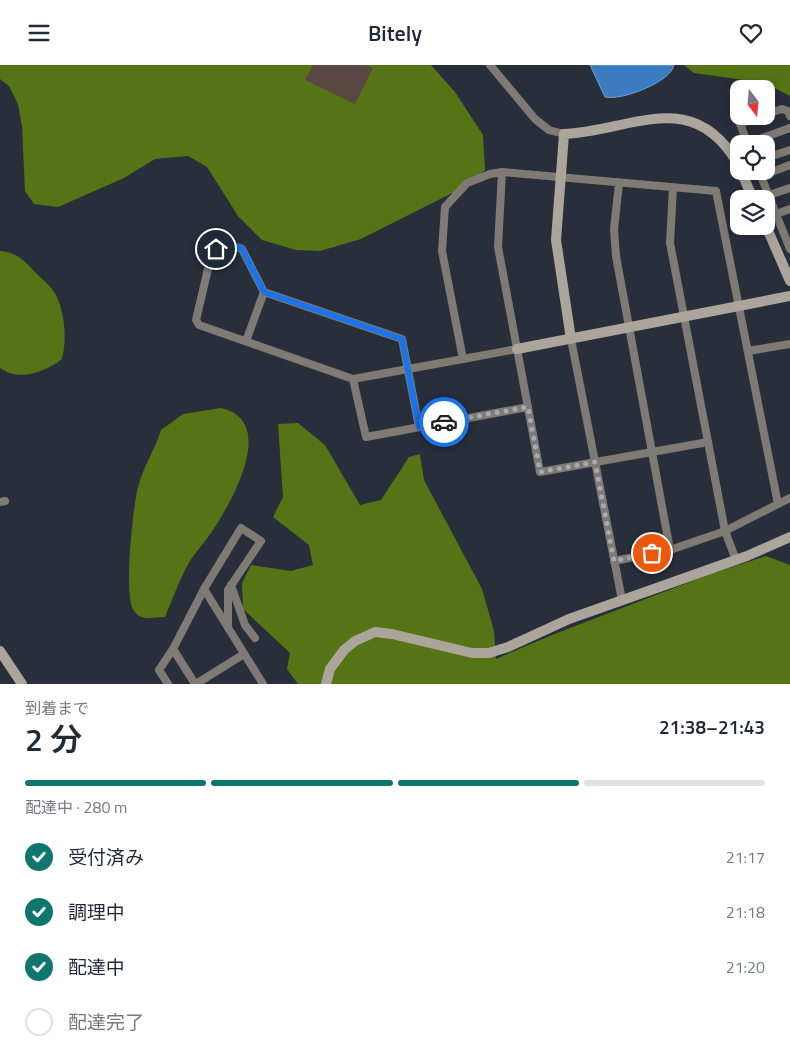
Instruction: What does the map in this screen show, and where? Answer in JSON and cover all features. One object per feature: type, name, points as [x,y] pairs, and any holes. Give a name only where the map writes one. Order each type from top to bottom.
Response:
[{"type":"street","points":[[490,65],[535,119],[549,130],[564,134],[656,118],[688,121],[708,128],[730,151]]},
{"type":"street","points":[[775,111],[782,109],[789,113]]},
{"type":"street","points":[[772,135],[790,128]]},
{"type":"street","points":[[564,134],[556,240],[571,339],[622,600]]},
{"type":"street","points":[[775,155],[790,150]]},
{"type":"street","points":[[775,170],[790,165]]},
{"type":"street","points":[[502,172],[498,247],[540,472],[708,442]]},
{"type":"street","points":[[463,359],[442,251],[445,207],[467,183],[490,174],[502,172],[716,191],[778,504]]},
{"type":"street","points":[[619,183],[614,240],[670,550]]},
{"type":"street","points":[[775,193],[790,187]]},
{"type":"street","points":[[673,188],[670,243],[725,531],[736,560]]},
{"type":"street","points":[[790,209],[776,214],[787,233],[790,249]]},
{"type":"street","points":[[770,235],[790,281]]},
{"type":"street","points":[[419,427],[408,369],[402,339],[264,292],[242,249],[236,246],[216,249],[212,252],[196,320],[199,325],[353,379],[408,369],[463,359],[571,339],[790,296]]},
{"type":"street","points":[[246,341],[264,292]]},
{"type":"street","points":[[748,351],[790,344]]},
{"type":"street","points":[[353,379],[366,437],[528,407]]},
{"type":"street","points":[[614,561],[670,550],[725,531],[790,498]]},
{"type":"street","points":[[168,684],[159,670],[173,649],[204,589],[241,527],[261,541],[228,590],[228,627]]},
{"type":"street","points":[[326,684],[330,669],[344,650],[355,641],[375,633],[392,634],[472,653],[489,653],[508,647],[569,619],[736,560],[790,537]]},
{"type":"street","points":[[231,585],[245,625],[255,638]]},
{"type":"street","points":[[204,589],[263,684]]},
{"type":"street","points":[[173,649],[195,684],[244,654]]},
{"type":"street","points":[[0,651],[22,684]]},
{"type":"green space","points":[[0,65],[431,65],[455,92],[483,135],[485,170],[466,186],[361,239],[320,251],[296,250],[262,240],[238,216],[207,167],[188,156],[155,159],[124,178],[58,207],[34,204],[25,191],[22,126],[18,104],[9,86],[0,79]]},
{"type":"green space","points":[[684,65],[790,65],[790,96],[775,88],[775,80],[744,80],[694,73]]},
{"type":"green space","points":[[0,251],[11,253],[24,261],[52,289],[59,302],[64,327],[62,359],[48,368],[32,374],[16,374],[0,368]]},
{"type":"green space","points":[[221,408],[238,416],[246,428],[249,445],[246,463],[239,482],[221,517],[186,568],[165,617],[141,617],[134,611],[131,603],[129,571],[134,513],[138,487],[143,472],[161,430],[183,414]]},
{"type":"green space","points":[[298,423],[325,445],[360,505],[381,500],[409,457],[420,454],[424,480],[482,589],[494,631],[496,659],[552,635],[708,575],[766,556],[790,565],[790,684],[298,684],[287,669],[290,653],[243,609],[242,583],[251,565],[291,571],[313,565],[309,545],[273,517],[283,497],[278,424]]},
{"type":"water","points":[[590,65],[674,65],[664,78],[655,84],[622,96],[605,97]]},
{"type":"building","points":[[313,65],[367,65],[373,68],[355,104],[305,80]]},
{"type":"way so far","points":[[444,422],[528,407],[540,472],[595,462],[614,561],[652,553]]},
{"type":"route","points":[[216,249],[236,246],[242,249],[264,292],[402,339],[419,427],[444,422]]}]
